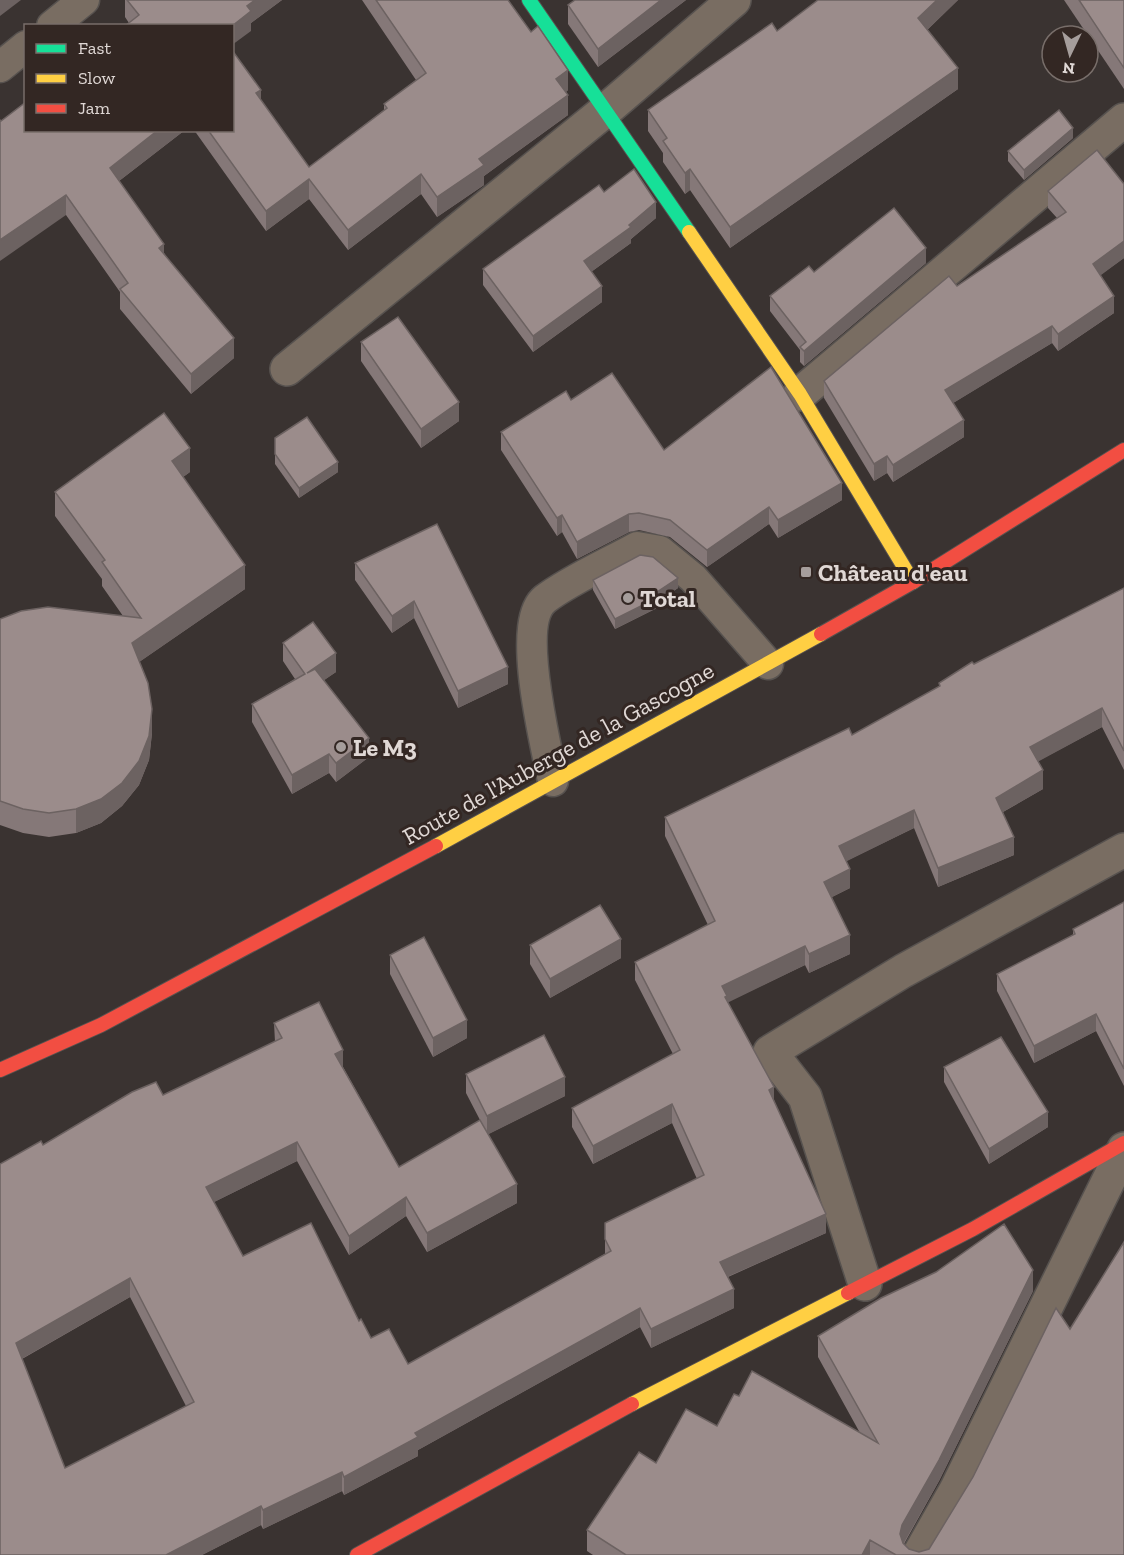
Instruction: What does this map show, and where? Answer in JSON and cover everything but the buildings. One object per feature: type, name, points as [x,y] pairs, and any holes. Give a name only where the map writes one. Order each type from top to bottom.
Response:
[{"type":"street","points":[[529,0],[800,394],[913,582]]},
{"type":"street","points":[[287,369],[606,110],[734,0]]},
{"type":"street","points":[[800,394],[1124,120]]},
{"type":"street","name":"Route de l'Auberge de la Gascogne","points":[[0,1070],[101,1025],[359,888],[768,664],[913,582],[1124,450]]},
{"type":"street","points":[[865,1284],[805,1097],[770,1052],[903,971],[1124,850]]},
{"type":"street","points":[[357,1555],[618,1411],[972,1229],[1124,1143]]},
{"type":"street","points":[[919,1555],[956,1490],[1124,1149]]},
{"type":"lane","points":[[54,24],[84,0]]},
{"type":"lane","points":[[0,67],[24,48]]},
{"type":"lane","points":[[553,781],[532,675],[534,623],[543,600],[637,547],[660,551],[693,578],[768,664]]},
{"type":"traffic: fast","points":[[529,0],[689,232]]},
{"type":"traffic: slow","points":[[689,232],[800,394],[913,582]]},
{"type":"traffic: slow","points":[[436,846],[821,634]]},
{"type":"traffic: slow","points":[[632,1404],[848,1293]]},
{"type":"traffic: jam","points":[[821,634],[913,582],[1124,450]]},
{"type":"traffic: jam","points":[[0,1070],[101,1025],[436,846]]},
{"type":"traffic: jam","points":[[848,1293],[973,1229],[1124,1143]]},
{"type":"traffic: jam","points":[[357,1555],[632,1404]]},
{"type":"place","name":"Château d'eau","points":[[806,572]]},
{"type":"place","name":"Total","points":[[628,598]]},
{"type":"place","name":"Le M3","points":[[341,747]]}]
